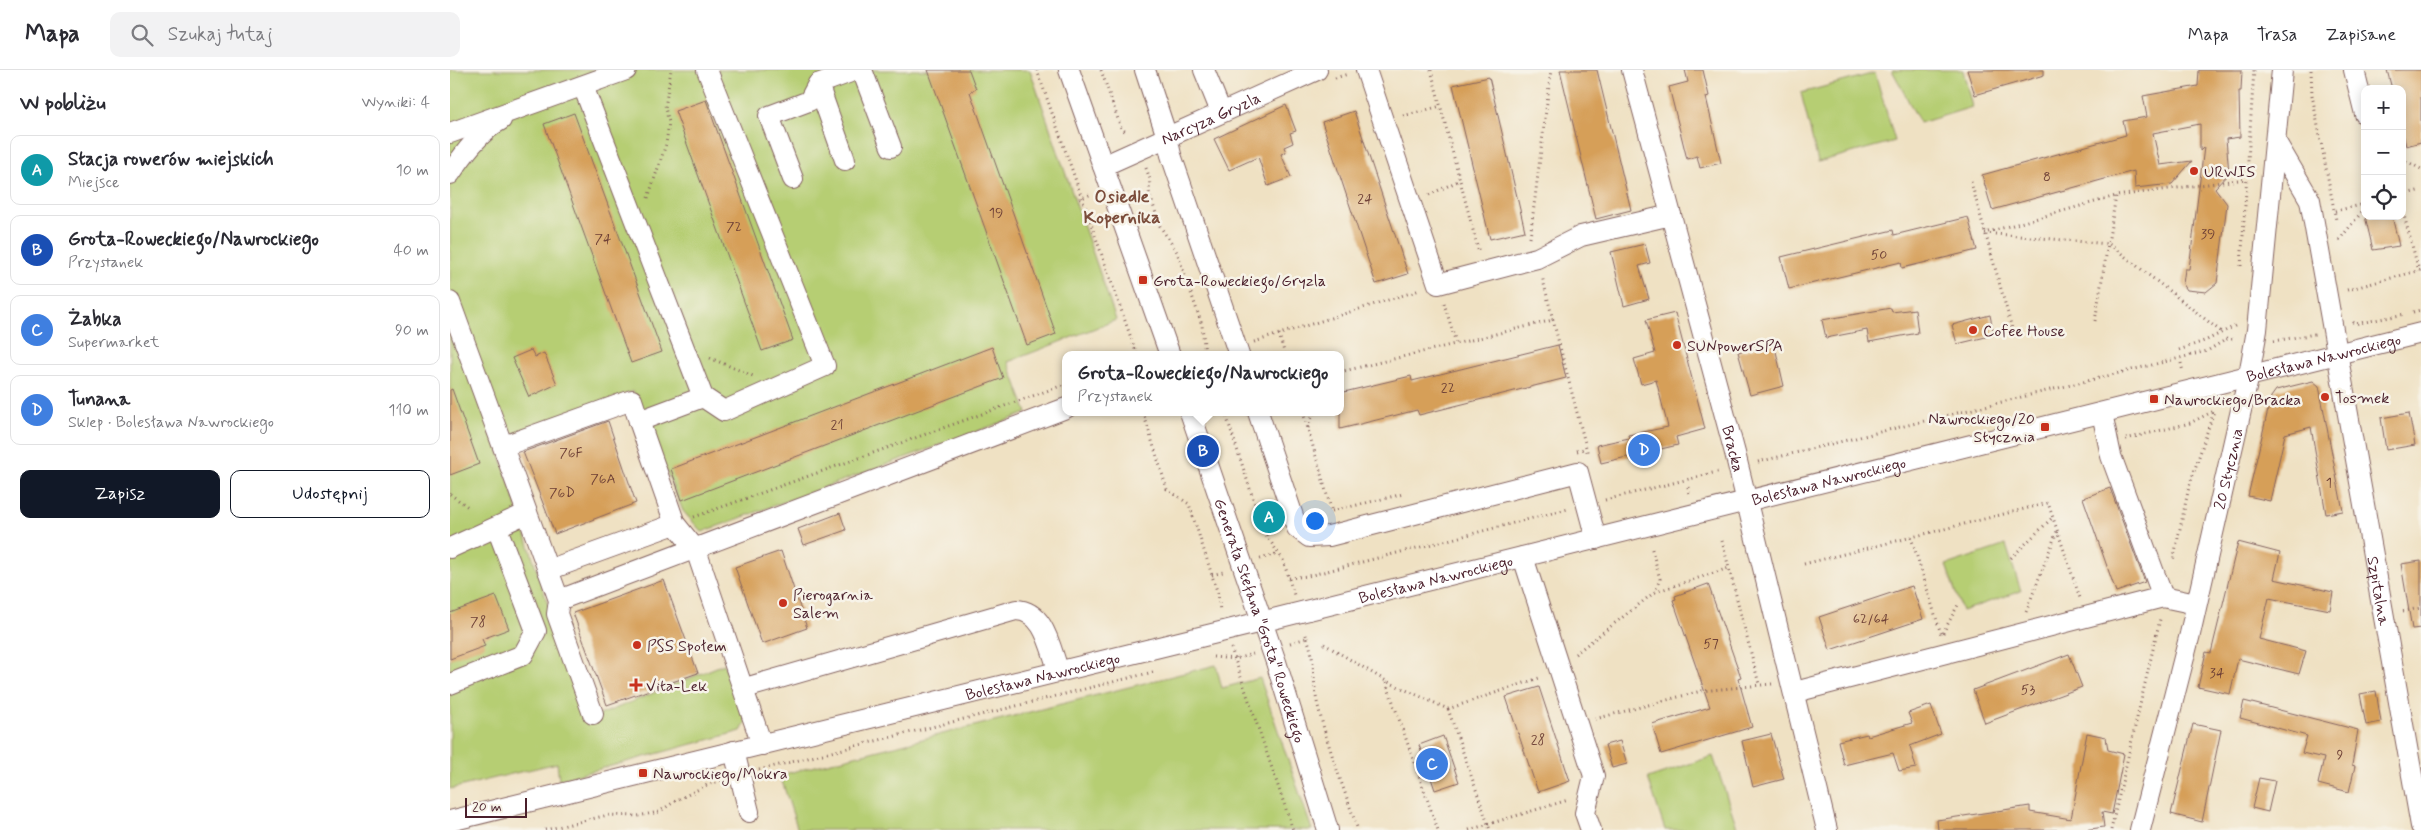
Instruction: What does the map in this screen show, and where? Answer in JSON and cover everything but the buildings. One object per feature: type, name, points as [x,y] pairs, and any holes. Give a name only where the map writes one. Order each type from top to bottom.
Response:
[{"type":"street","points":[[450,133],[626,70]]},
{"type":"street","points":[[583,86],[703,397],[724,411],[825,366],[708,70]]},
{"type":"street","points":[[793,179],[770,116],[809,101],[818,84],[856,70]]},
{"type":"street","points":[[862,70],[890,147]]},
{"type":"street","points":[[1069,70],[1169,351]]},
{"type":"street","points":[[1145,70],[1167,137],[1170,155],[1238,351]]},
{"type":"street","points":[[1204,70],[1221,112]]},
{"type":"street","name":"Narcyza Gryzla","points":[[1103,166],[1317,70]]},
{"type":"street","points":[[1366,70],[1438,284],[1532,259],[1581,236],[1670,215]]},
{"type":"street","name":"Bracka","points":[[1632,70],[1738,467],[1795,692],[1827,830]]},
{"type":"street","name":"20 Stycznia","points":[[2140,830],[2196,604],[2256,339],[2282,70]]},
{"type":"street","points":[[2354,70],[2361,98]]},
{"type":"street","points":[[818,84],[845,160]]},
{"type":"street","points":[[450,174],[466,151],[495,123],[528,106]]},
{"type":"street","name":"Szpitalna","points":[[2276,142],[2310,200],[2421,826]]},
{"type":"street","points":[[450,302],[559,600],[557,614],[593,714]]},
{"type":"street","name":"Bolesława Nawrockiego","points":[[450,821],[1225,631],[2421,333]]},
{"type":"street","points":[[639,421],[703,397]]},
{"type":"street","points":[[504,446],[632,400],[675,524],[696,550],[762,744]]},
{"type":"street","points":[[559,600],[696,550],[708,542],[1062,409]]},
{"type":"street","points":[[2102,413],[2111,456],[2163,597]]},
{"type":"street","name":"Generała Stefana \"Grota\" Roweckiego","points":[[1191,416],[1261,622],[1328,830]]},
{"type":"street","points":[[1259,416],[1297,528],[1309,537],[1339,534],[1578,472],[1596,539]]},
{"type":"street","points":[[450,548],[527,513]]},
{"type":"street","points":[[548,570],[675,524]]},
{"type":"street","points":[[450,684],[523,655],[536,631],[497,528]]},
{"type":"street","points":[[1523,557],[1594,776],[1585,813],[1591,830]]},
{"type":"street","points":[[1795,692],[2163,597],[2196,604]]},
{"type":"street","points":[[744,688],[1016,610],[1025,610],[1034,615],[1042,625],[1059,672]]},
{"type":"street","points":[[734,751],[748,812]]},
{"type":"path","points":[[637,227],[666,144],[668,122],[665,108],[671,70]]},
{"type":"path","points":[[1037,70],[1080,198],[1136,351]]},
{"type":"path","points":[[1101,70],[1121,128],[1137,141],[1140,149],[1150,179],[1149,192],[1160,226],[1177,252],[1202,325],[1205,351]]},
{"type":"path","points":[[1431,70],[1484,272]]},
{"type":"path","points":[[1551,70],[1532,259],[1553,320],[1588,457]]},
{"type":"path","points":[[2240,268],[2254,70]]},
{"type":"path","points":[[1383,121],[1441,106]]},
{"type":"path","points":[[2406,161],[2421,168]]},
{"type":"path","points":[[1985,233],[2116,196],[2246,179]]},
{"type":"path","points":[[1411,204],[1460,180]]},
{"type":"path","points":[[1971,182],[2015,339]]},
{"type":"path","points":[[2406,194],[2421,190]]},
{"type":"path","points":[[1080,198],[1093,194]]},
{"type":"path","points":[[2095,321],[2116,196]]},
{"type":"path","points":[[2335,211],[2361,205]]},
{"type":"path","points":[[2339,240],[2361,213]]},
{"type":"path","points":[[2347,290],[2420,270],[2405,220]]},
{"type":"path","points":[[1985,233],[2109,244],[2223,333]]},
{"type":"path","points":[[1238,351],[1279,334],[1438,284],[1456,343]]},
{"type":"path","points":[[2351,319],[2355,324],[2421,310]]},
{"type":"path","points":[[2179,350],[2237,326],[2237,317]]},
{"type":"path","points":[[1344,371],[1553,320]]},
{"type":"path","points":[[1226,416],[1264,532],[1283,560],[1290,578],[1308,576],[1586,504],[2180,358],[2207,351],[2227,340],[2256,339],[2276,341],[2333,331]]},
{"type":"path","points":[[1279,334],[1284,351]]},
{"type":"path","points":[[682,346],[761,379]]},
{"type":"path","points":[[675,524],[1062,385]]},
{"type":"path","points":[[2194,414],[2196,420]]},
{"type":"path","points":[[1143,416],[1167,489],[1189,504],[1218,594],[1225,631],[1293,830]]},
{"type":"path","points":[[1303,416],[1339,534]]},
{"type":"path","points":[[1308,430],[1313,416]]},
{"type":"path","points":[[2109,444],[2190,423]]},
{"type":"path","points":[[450,494],[468,507]]},
{"type":"path","points":[[1804,564],[2048,503],[2086,617]]},
{"type":"path","points":[[2010,558],[2052,517]]},
{"type":"path","points":[[2017,635],[2057,531]]},
{"type":"path","points":[[1911,537],[1942,636],[1959,603]]},
{"type":"path","points":[[1722,541],[1759,684]]},
{"type":"path","points":[[1652,546],[1660,579],[1655,592]]},
{"type":"path","points":[[1324,644],[1386,681],[1448,709],[1555,673],[1655,592],[1729,568]]},
{"type":"path","points":[[2401,602],[2403,611],[2421,608]]},
{"type":"path","points":[[1307,638],[1314,658],[1315,688],[1325,733],[1358,830]]},
{"type":"path","points":[[1204,659],[1213,656]]},
{"type":"path","points":[[545,830],[608,815],[638,816],[659,812],[677,800],[707,785],[740,775],[1157,671]]},
{"type":"path","points":[[1386,681],[1438,830]]},
{"type":"path","points":[[1577,724],[1701,691],[1759,684],[1775,684]]},
{"type":"path","points":[[1448,709],[1490,830]]},
{"type":"path","points":[[1469,830],[1578,797]]},
{"type":"green space","points":[[450,70],[1030,70],[1116,320],[1008,362],[1027,413],[702,532],[683,511],[633,391],[496,442],[585,721],[724,664],[746,722],[741,731],[559,780],[557,763],[450,789]]},
{"type":"green space","points":[[1892,70],[1963,70],[1972,107],[1920,123]]},
{"type":"green space","points":[[1875,73],[1895,141],[1818,162],[1801,93]]},
{"type":"green space","points":[[2006,545],[2021,591],[1962,611],[1946,565]]},
{"type":"green space","points":[[1216,665],[1222,688],[1260,678],[1312,830],[798,830],[780,775]]},
{"type":"green space","points":[[1713,756],[1738,830],[1665,830],[1648,778]]},
{"type":"place","name":"URWIS","points":[[2194,171]]},
{"type":"place","name":"Grota-Roweckiego/Gryzla","points":[[1143,280]]},
{"type":"place","name":"Cofee House","points":[[1973,330]]},
{"type":"place","name":"SUNpowerSPA","points":[[1677,345]]},
{"type":"place","name":"Tosmek","points":[[2325,397]]},
{"type":"place","name":"Nawrockiego/Bracka","points":[[2154,399]]},
{"type":"place","name":"Nawrockiego/20 Stycznia","points":[[2045,427]]},
{"type":"place","name":"Tunana","points":[[1644,450]]},
{"type":"place","name":"Grota-Roweckiego/Nawrockiego","points":[[1203,451]]},
{"type":"place","name":"Stacja rowerów miejskich","points":[[1269,517]]},
{"type":"place","name":"Pierogarnia Salem","points":[[783,603]]},
{"type":"place","name":"PSS Społem","points":[[637,645]]},
{"type":"place","name":"Vita-Lek","points":[[636,685]]},
{"type":"place","name":"Żabka","points":[[1432,764]]},
{"type":"place","name":"Nawrockiego/Mokra","points":[[643,773]]},
{"type":"district","name":"Osiedle Kopernika","points":[[1122,206]]}]
